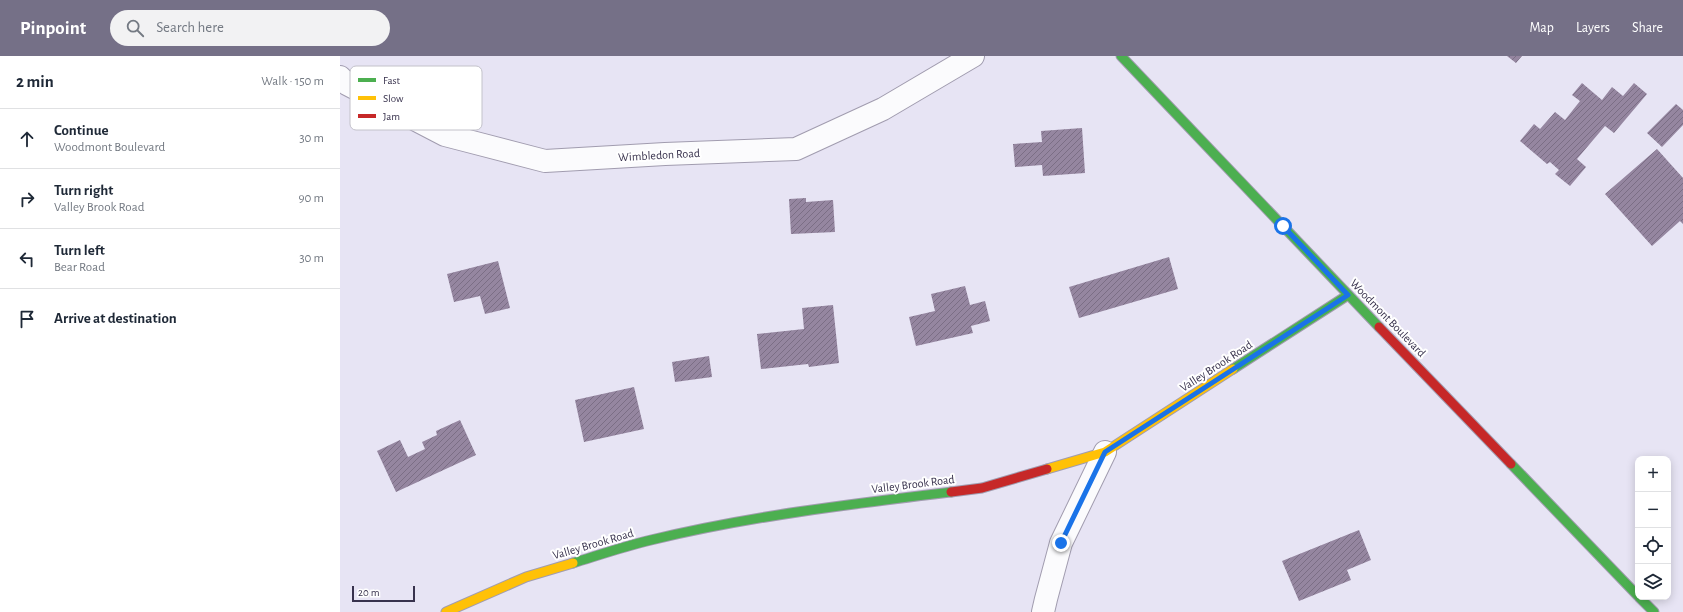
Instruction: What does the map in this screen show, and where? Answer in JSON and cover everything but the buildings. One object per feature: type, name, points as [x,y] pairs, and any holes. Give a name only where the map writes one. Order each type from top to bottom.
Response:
[{"type":"street","name":"Wimbledon Road","points":[[435,130],[445,135],[545,161],[665,154],[796,150],[883,109],[973,56]]},
{"type":"street","name":"Woodmont Boulevard","points":[[1121,56],[1348,295],[1635,592]]},
{"type":"street","name":"Wimbledon Road","points":[[340,78],[350,86]]},
{"type":"street","name":"Valley Brook Road","points":[[446,612],[526,577],[650,540],[708,527],[847,504],[982,488],[1105,452],[1348,295]]},
{"type":"street","points":[[1043,612],[1061,543],[1105,452]]},
{"type":"street","name":"Woodmont Boulevard","points":[[1643,600],[1654,612]]},
{"type":"traffic: fast","points":[[1121,56],[1379,327]]},
{"type":"traffic: fast","points":[[1233,369],[1348,295]]},
{"type":"traffic: fast","points":[[1511,464],[1635,593]]},
{"type":"traffic: fast","points":[[573,563],[641,542],[763,517],[951,492]]},
{"type":"traffic: fast","points":[[1642,600],[1654,612]]},
{"type":"traffic: slow","points":[[1047,469],[1105,452],[1233,369]]},
{"type":"traffic: slow","points":[[446,612],[526,577],[573,563]]},
{"type":"traffic: jam","points":[[1379,327],[1511,464]]},
{"type":"traffic: jam","points":[[951,492],[982,488],[1047,469]]},
{"type":"route","points":[[1061,543],[1105,452],[1348,295],[1283,226]]}]
